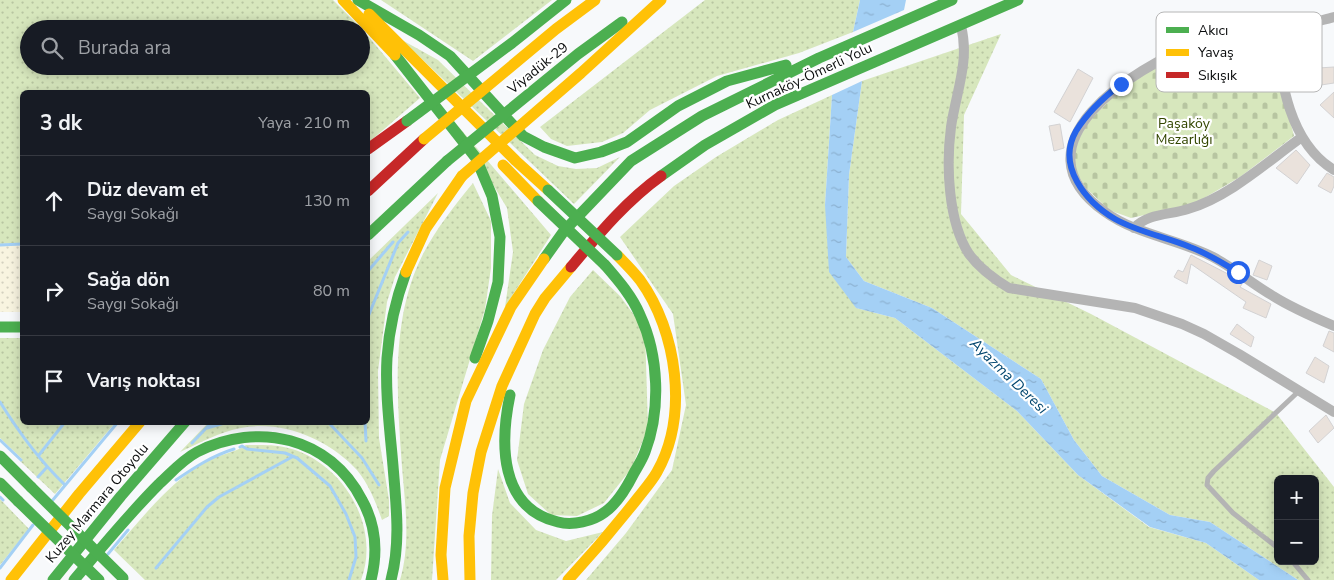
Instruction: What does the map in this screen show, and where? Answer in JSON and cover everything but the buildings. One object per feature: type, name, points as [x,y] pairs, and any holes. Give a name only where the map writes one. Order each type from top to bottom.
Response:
[{"type":"main road","points":[[343,0],[362,20]]},
{"type":"main road","points":[[356,0],[419,35],[450,56],[523,136],[544,147],[575,158],[601,152],[627,142],[678,106],[727,81],[819,58]]},
{"type":"main road","points":[[356,0],[502,147],[617,255],[641,281],[662,326],[673,366],[676,394],[673,424],[666,448],[657,471],[619,523],[568,580]]},
{"type":"main road","points":[[370,148],[512,44],[566,0]]},
{"type":"main road","name":"Viyadük-29","points":[[370,189],[424,139],[556,29],[594,0]]},
{"type":"main road","name":"Viyadük-29","points":[[370,233],[447,161],[578,54],[650,0]]},
{"type":"main road","points":[[391,580],[398,545],[386,370],[398,294],[406,267],[438,207],[462,176],[662,0]]},
{"type":"main road","name":"Kurnaköy-Ömerli Yolu","points":[[443,580],[441,556],[445,488],[466,401],[511,308],[564,231],[630,161],[702,116],[819,58],[952,0]]},
{"type":"main road","name":"Kurnaköy-Ömerli Yolu","points":[[470,580],[469,536],[473,493],[481,452],[502,386],[535,314],[545,298],[598,233],[647,186],[705,145],[775,105],[1018,0]]},
{"type":"main road","points":[[370,29],[395,55],[422,79],[538,201],[605,265],[620,282],[643,321],[654,361],[656,399],[646,450],[627,486],[613,505],[600,516],[582,522],[564,524],[550,522],[536,515],[525,504],[508,472],[504,452],[506,417],[512,384],[535,314]]},
{"type":"main road","points":[[395,55],[476,158],[492,196],[500,237],[498,282],[488,321],[472,366],[466,401]]},
{"type":"main road","points":[[0,327],[20,327]]},
{"type":"main road","name":"Kuzey Marmara Otoyolu","points":[[12,580],[79,494],[137,425]]},
{"type":"main road","name":"Kuzey Marmara Otoyolu","points":[[53,580],[121,496],[182,425]]},
{"type":"main road","points":[[74,580],[143,499],[174,470],[196,453],[221,442],[247,436],[289,439],[319,450],[341,467],[362,496],[372,520],[376,548],[370,580]]},
{"type":"main road","points":[[0,456],[125,579]]},
{"type":"main road","points":[[0,483],[99,580]]},
{"type":"street","points":[[961,26],[965,51],[951,127],[949,176],[952,205],[958,232],[969,253],[982,269],[995,280],[1010,288],[1134,308],[1182,324],[1213,339],[1334,412]]},
{"type":"street","points":[[1156,62],[1135,74],[1106,96],[1076,132],[1070,150],[1072,171],[1083,192],[1104,211],[1134,228],[1192,247],[1214,258],[1272,296],[1301,312],[1334,326]]},
{"type":"street","points":[[1287,92],[1302,137],[1312,152],[1334,170]]},
{"type":"street","points":[[1134,228],[1146,219],[1186,210],[1216,198],[1302,137]]},
{"type":"lane","points":[[1274,545],[1233,513],[1208,485],[1208,478],[1300,391]]},
{"type":"lane","points":[[1295,565],[1308,580]]},
{"type":"green space","points":[[0,0],[333,0],[353,20],[20,20],[20,75],[370,75],[370,39],[420,98],[370,141],[370,90],[20,90],[20,243],[0,244]]},
{"type":"green space","points":[[381,0],[552,0],[473,61]]},
{"type":"green space","points":[[705,0],[860,0],[853,32],[799,53],[717,76],[650,110],[623,133],[602,142],[567,146],[551,139],[540,127]]},
{"type":"green space","points":[[1001,34],[964,115],[961,214],[1011,275],[1091,314],[1276,413],[1334,487],[1334,580],[1298,580],[1275,565],[1319,565],[1319,475],[1274,475],[1274,564],[1210,522],[1170,515],[1102,476],[1074,440],[1041,379],[932,308],[864,281],[846,257],[849,175],[862,81]]},
{"type":"green space","points":[[402,40],[438,60],[535,155],[558,166],[576,169],[597,168],[620,157],[574,204]]},
{"type":"green space","name":"Paşaköy Mezarlığı","points":[[1155,67],[1156,92],[1283,92],[1294,136],[1240,177],[1194,204],[1131,218],[1109,210],[1086,188],[1075,170],[1075,150],[1084,126],[1115,95]]},
{"type":"green space","points":[[832,95],[825,205],[856,308],[895,318],[1017,411],[1078,475],[1149,527],[1206,543],[1259,580],[586,580],[626,533],[672,470],[686,405],[673,314],[620,237],[674,186],[716,157],[778,120]]},
{"type":"green space","points":[[458,126],[551,235],[505,307],[513,252],[507,208]]},
{"type":"green space","points":[[473,183],[491,221],[491,268],[485,309],[440,460],[432,580],[400,580],[405,552],[406,524],[399,413],[398,359],[405,305],[412,279],[428,245],[446,217]]},
{"type":"green space","points":[[438,193],[395,277],[387,302],[378,371],[379,438],[389,500],[389,516],[382,520],[367,484],[358,471],[342,456],[316,440],[287,429],[256,426],[241,428],[217,435],[180,452],[206,425],[370,425],[370,259]]},
{"type":"green space","points":[[593,270],[620,296],[645,330],[648,428],[631,469],[604,503],[577,516],[551,515],[528,494],[517,460],[524,404],[543,350],[570,297]]},
{"type":"green space","points":[[0,338],[20,338],[20,425],[113,425],[55,494],[20,461],[22,459],[0,438]]},
{"type":"green space","points":[[246,445],[275,446],[292,449],[311,457],[328,469],[342,484],[354,501],[362,519],[366,539],[366,560],[361,580],[145,580],[114,550],[155,503],[190,472],[208,460]]},
{"type":"green space","points":[[498,469],[510,503],[536,530],[566,541],[603,532],[556,580],[491,580],[492,516]]},
{"type":"green space","points":[[0,499],[29,529],[0,565]]},
{"type":"sand","points":[[20,244],[20,312],[0,312],[0,245]]},
{"type":"water","points":[[860,0],[906,0],[904,10],[853,32]]},
{"type":"water","name":"Ayazma Deresi","points":[[862,81],[849,175],[846,257],[864,281],[932,308],[1041,379],[1074,440],[1102,476],[1170,515],[1210,522],[1298,580],[1259,580],[1206,543],[1150,527],[1078,475],[1017,411],[895,318],[856,308],[829,272],[825,205],[832,95]]},
{"type":"waterway","points":[[370,312],[398,243],[408,232]]},
{"type":"waterway","points":[[370,269],[393,242]]},
{"type":"waterway","points":[[0,245],[20,244]]},
{"type":"waterway","points":[[0,402],[29,445],[64,484]]},
{"type":"waterway","points":[[39,455],[63,425]]},
{"type":"waterway","points":[[52,501],[115,425]]},
{"type":"waterway","points":[[192,443],[209,425]]},
{"type":"waterway","points":[[207,428],[218,425]]},
{"type":"waterway","points":[[331,425],[362,458],[379,485]]},
{"type":"waterway","points":[[365,425],[366,441]]},
{"type":"waterway","points":[[0,440],[21,460]]},
{"type":"waterway","points":[[240,447],[285,453],[297,458],[330,486],[346,514],[355,537],[356,557],[349,580]]},
{"type":"waterway","points":[[176,480],[204,462],[234,449]]},
{"type":"waterway","points":[[156,568],[207,507],[219,497],[292,457]]},
{"type":"waterway","points":[[38,477],[47,467]]},
{"type":"waterway","points":[[0,497],[3,500]]},
{"type":"waterway","points":[[0,568],[33,525]]},
{"type":"waterway","points":[[108,554],[128,530]]},
{"type":"traffic: fast","points":[[358,0],[419,35],[450,56],[523,136],[544,147],[575,158],[601,152],[627,142],[678,106],[727,81],[786,65]]},
{"type":"traffic: fast","points":[[407,121],[512,43],[566,0]]},
{"type":"traffic: fast","points":[[544,259],[564,231],[631,161],[702,116],[819,58],[952,0]]},
{"type":"traffic: fast","points":[[661,176],[705,145],[775,105],[1018,0]]},
{"type":"traffic: fast","points":[[447,161],[578,54],[622,22]]},
{"type":"traffic: fast","points":[[395,55],[476,158],[492,196],[500,237],[498,282],[488,321],[475,358]]},
{"type":"traffic: fast","points":[[370,233],[447,161]]},
{"type":"traffic: fast","points":[[548,190],[617,255]]},
{"type":"traffic: fast","points":[[538,201],[605,265]]},
{"type":"traffic: fast","points":[[510,395],[505,433],[505,453],[508,471],[514,488],[524,503],[539,514],[564,523],[589,520],[610,508],[625,489],[645,452],[654,419],[656,383],[651,348],[637,308],[620,282],[605,265]]},
{"type":"traffic: fast","points":[[391,580],[396,552],[397,523],[387,398],[387,358],[389,337],[406,272]]},
{"type":"traffic: fast","points":[[0,327],[20,327]]},
{"type":"traffic: fast","points":[[53,580],[121,496],[182,425]]},
{"type":"traffic: fast","points":[[74,580],[137,507],[186,459],[197,452],[220,443],[244,438],[268,437],[290,441],[312,449],[331,462],[348,479],[367,509],[373,529],[375,559],[371,580]]},
{"type":"traffic: fast","points":[[0,456],[31,487]]},
{"type":"traffic: fast","points":[[0,483],[18,501]]},
{"type":"traffic: fast","points":[[31,487],[123,578]]},
{"type":"traffic: fast","points":[[18,501],[99,580]]},
{"type":"traffic: slow","points":[[343,0],[362,20]]},
{"type":"traffic: slow","points":[[424,139],[556,29],[595,0]]},
{"type":"traffic: slow","points":[[462,176],[581,73],[661,0]]},
{"type":"traffic: slow","points":[[369,14],[516,161],[548,190]]},
{"type":"traffic: slow","points":[[370,29],[395,55]]},
{"type":"traffic: slow","points":[[503,165],[538,201]]},
{"type":"traffic: slow","points":[[406,272],[426,228],[462,176]]},
{"type":"traffic: slow","points":[[568,580],[653,479],[667,449],[673,425],[675,400],[674,374],[670,348],[663,324],[653,301],[640,280],[617,255]]},
{"type":"traffic: slow","points":[[443,580],[441,555],[445,488],[466,401],[511,307],[544,259]]},
{"type":"traffic: slow","points":[[470,580],[469,536],[473,493],[481,452],[502,386],[535,314],[545,298],[571,267]]},
{"type":"traffic: slow","points":[[11,580],[79,494],[137,425]]},
{"type":"traffic: jam","points":[[370,148],[407,121]]},
{"type":"traffic: jam","points":[[370,189],[424,139]]},
{"type":"traffic: jam","points":[[571,267],[624,207],[661,176]]},
{"type":"route","points":[[1121,84],[1106,96],[1082,123],[1072,140],[1070,160],[1072,171],[1083,192],[1117,220],[1134,228],[1192,247],[1238,272]]}]
